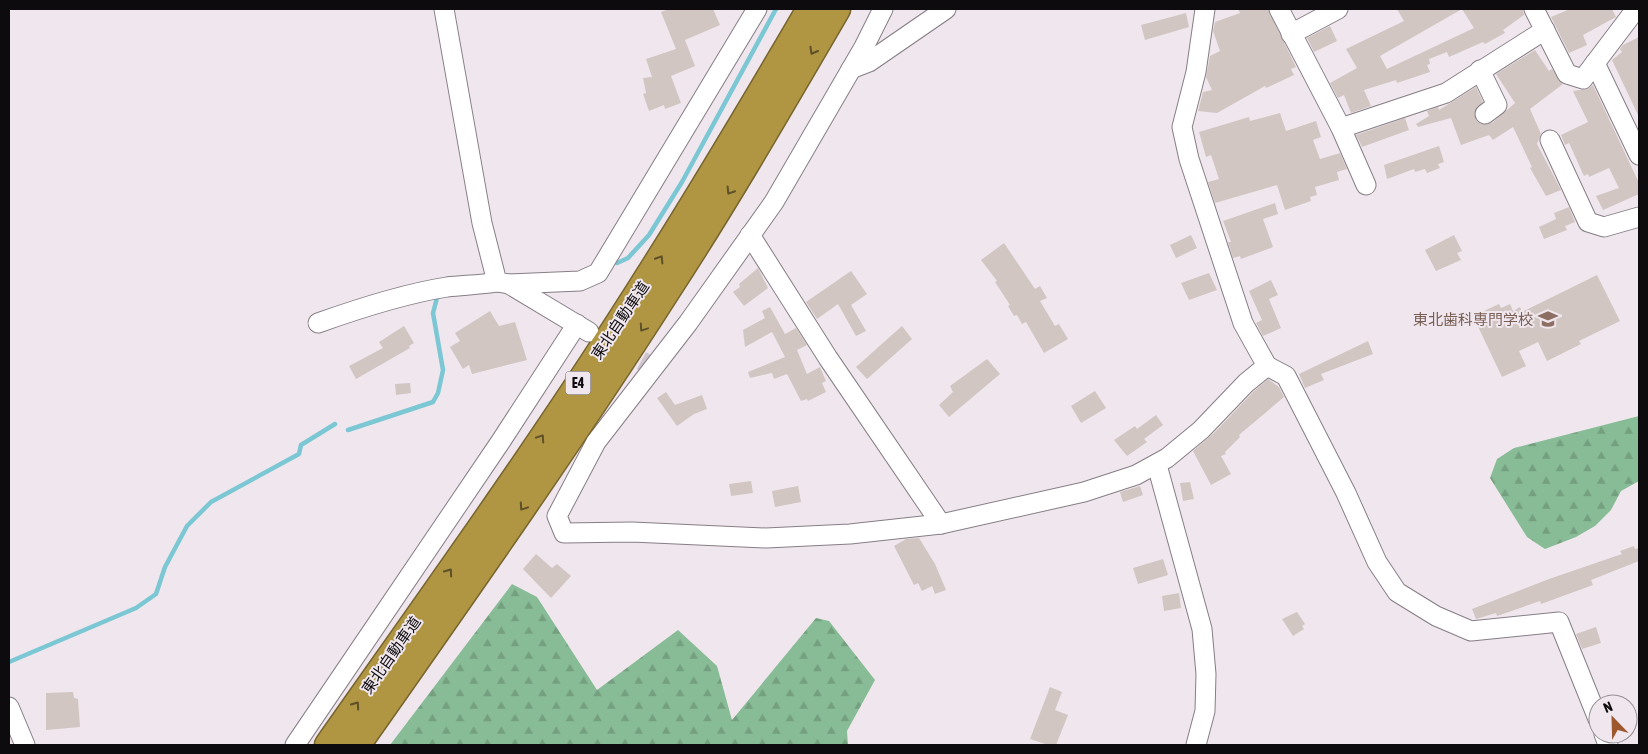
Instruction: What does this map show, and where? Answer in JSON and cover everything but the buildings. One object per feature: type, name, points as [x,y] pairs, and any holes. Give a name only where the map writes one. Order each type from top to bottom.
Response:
[{"type":"highway","name":"東北自動車道","points":[[328,745],[526,461],[638,292],[741,128],[810,9]]},
{"type":"highway","name":"東北自動車道","points":[[357,745],[549,469],[669,289],[761,140],[837,9]]},
{"type":"street","points":[[295,745],[501,441],[583,328],[499,279],[482,222],[444,9]]},
{"type":"street","points":[[318,323],[373,304],[439,289],[499,279],[580,281],[598,273],[757,9]]},
{"type":"street","points":[[883,9],[805,151],[750,236],[688,323],[596,442],[557,516],[564,533],[632,532],[766,538],[850,534],[941,524],[1084,492],[1136,474],[1157,464],[1201,430],[1246,383],[1267,366]]},
{"type":"street","points":[[851,69],[878,56],[946,9]]},
{"type":"street","points":[[1205,9],[1196,72],[1182,127],[1204,211],[1242,323],[1267,366],[1286,376],[1346,493],[1377,562],[1397,592],[1436,616],[1471,631],[1559,622],[1588,694]]},
{"type":"street","points":[[1279,9],[1341,128],[1366,185]]},
{"type":"street","points":[[1291,34],[1338,9]]},
{"type":"street","points":[[1534,9],[1567,74],[1583,78],[1633,13]]},
{"type":"street","points":[[1341,128],[1446,93],[1545,30]]},
{"type":"street","points":[[1595,63],[1639,155]]},
{"type":"street","points":[[1480,70],[1497,105],[1485,114]]},
{"type":"street","points":[[1550,140],[1588,222],[1604,227],[1639,218]]},
{"type":"street","points":[[750,236],[828,358],[941,524]]},
{"type":"street","points":[[1157,464],[1202,629],[1206,674],[1205,711],[1196,745]]},
{"type":"street","points":[[9,707],[25,745]]},
{"type":"green space","points":[[1639,416],[1639,481],[1621,491],[1611,510],[1595,526],[1576,537],[1545,549],[1527,537],[1490,478],[1497,459],[1514,448]]},
{"type":"green space","points":[[512,584],[537,597],[597,690],[678,630],[717,666],[732,720],[816,618],[829,621],[875,680],[847,731],[848,745],[390,745]]},
{"type":"waterway","points":[[617,263],[628,258],[649,235],[682,182],[776,9]]},
{"type":"waterway","points":[[348,430],[433,402],[438,393],[443,370],[433,313],[438,294]]},
{"type":"waterway","points":[[9,662],[136,608],[156,594],[165,567],[187,526],[211,502],[299,454],[301,445],[335,424]]},
{"type":"tunnel","points":[[617,347],[653,367]]},
{"type":"place","name":"東北歯科専門学校","points":[[1548,319]]}]
